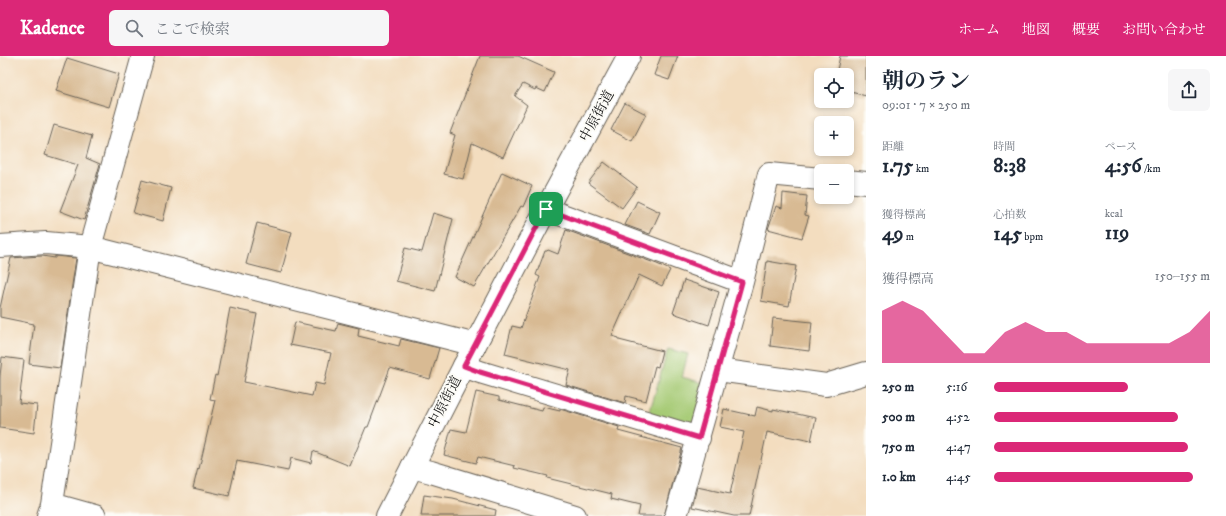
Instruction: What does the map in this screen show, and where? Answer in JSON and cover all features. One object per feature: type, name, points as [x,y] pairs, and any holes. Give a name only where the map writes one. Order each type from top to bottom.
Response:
[{"type":"street","points":[[96,516],[50,510],[90,247],[143,56]]},
{"type":"street","name":"中原街道","points":[[387,516],[546,209],[629,56]]},
{"type":"street","points":[[676,516],[742,282],[769,174],[814,178]]},
{"type":"street","points":[[854,182],[866,183]]},
{"type":"street","points":[[546,209],[742,282]]},
{"type":"street","points":[[0,246],[46,243],[90,247],[464,342],[474,347]]},
{"type":"street","points":[[464,366],[699,438]]},
{"type":"street","points":[[718,370],[826,385],[866,373]]},
{"type":"street","points":[[412,467],[574,516]]},
{"type":"green space","points":[[668,349],[688,354],[682,377],[707,384],[697,420],[685,424],[649,414]]},
{"type":"building","points":[[480,56],[518,56],[554,72],[545,92],[536,88],[535,90],[523,84],[515,96],[527,105],[503,157],[472,143],[463,179],[444,174],[455,135],[450,133]]},
{"type":"building","points":[[661,56],[678,56],[669,80],[654,75]]},
{"type":"building","points":[[840,56],[866,56],[866,96],[854,93],[854,68],[837,68]]},
{"type":"building","points":[[67,58],[119,74],[109,107],[56,91]]},
{"type":"building","points":[[625,103],[646,114],[632,141],[611,130]]},
{"type":"building","points":[[54,125],[92,136],[86,158],[100,164],[84,220],[60,211],[78,165],[45,155]]},
{"type":"building","points":[[604,162],[637,187],[622,208],[588,183]]},
{"type":"building","points":[[502,172],[532,186],[523,207],[521,206],[474,287],[455,277]]},
{"type":"building","points":[[142,180],[171,188],[163,221],[133,213]]},
{"type":"building","points":[[783,193],[807,196],[805,215],[809,216],[802,238],[768,229],[776,206],[782,208]]},
{"type":"building","points":[[637,201],[660,212],[650,234],[625,225]]},
{"type":"building","points":[[433,213],[453,219],[435,291],[396,281],[405,248],[422,252]]},
{"type":"building","points":[[257,223],[292,232],[281,273],[246,264]]},
{"type":"building","points":[[566,230],[670,270],[662,286],[639,275],[612,336],[619,338],[619,340],[662,351],[658,367],[655,366],[646,401],[626,396],[625,403],[566,385],[570,370],[505,354],[512,326],[521,328],[540,277],[536,275],[545,251],[548,250],[558,254]]},
{"type":"building","points":[[42,256],[55,258],[55,256],[76,258],[60,368],[29,364],[34,324],[0,317],[0,308],[11,258]]},
{"type":"building","points":[[767,261],[796,266],[789,306],[761,301]]},
{"type":"building","points":[[684,280],[719,292],[709,325],[673,313]]},
{"type":"building","points":[[230,308],[257,314],[244,382],[312,396],[315,383],[324,385],[331,353],[290,345],[295,322],[336,331],[338,323],[359,328],[358,336],[399,346],[401,339],[439,348],[430,379],[390,368],[368,427],[366,427],[350,466],[313,451],[311,463],[291,458],[288,471],[237,461],[229,496],[193,488],[198,468],[199,469],[215,400],[210,399],[215,375],[217,376]]},
{"type":"building","points":[[773,318],[812,322],[809,351],[770,346]]},
{"type":"building","points":[[2,357],[24,360],[19,403],[37,405],[34,433],[0,428],[0,376]]},
{"type":"building","points":[[476,392],[499,397],[499,400],[542,411],[543,407],[560,411],[560,409],[619,427],[618,431],[682,448],[664,516],[638,516],[640,506],[611,499],[612,494],[547,478],[548,476],[514,468],[515,466],[478,457],[476,463],[444,455],[451,429],[466,432]]},
{"type":"building","points":[[757,407],[816,418],[811,441],[767,432],[749,516],[734,516],[692,507],[697,487],[730,494],[744,432],[720,427],[724,409],[755,416]]},
{"type":"building","points":[[424,495],[453,499],[496,510],[495,516],[421,516]]},
{"type":"route","points":[[546,209],[742,282],[699,438],[464,366],[546,209]]}]
